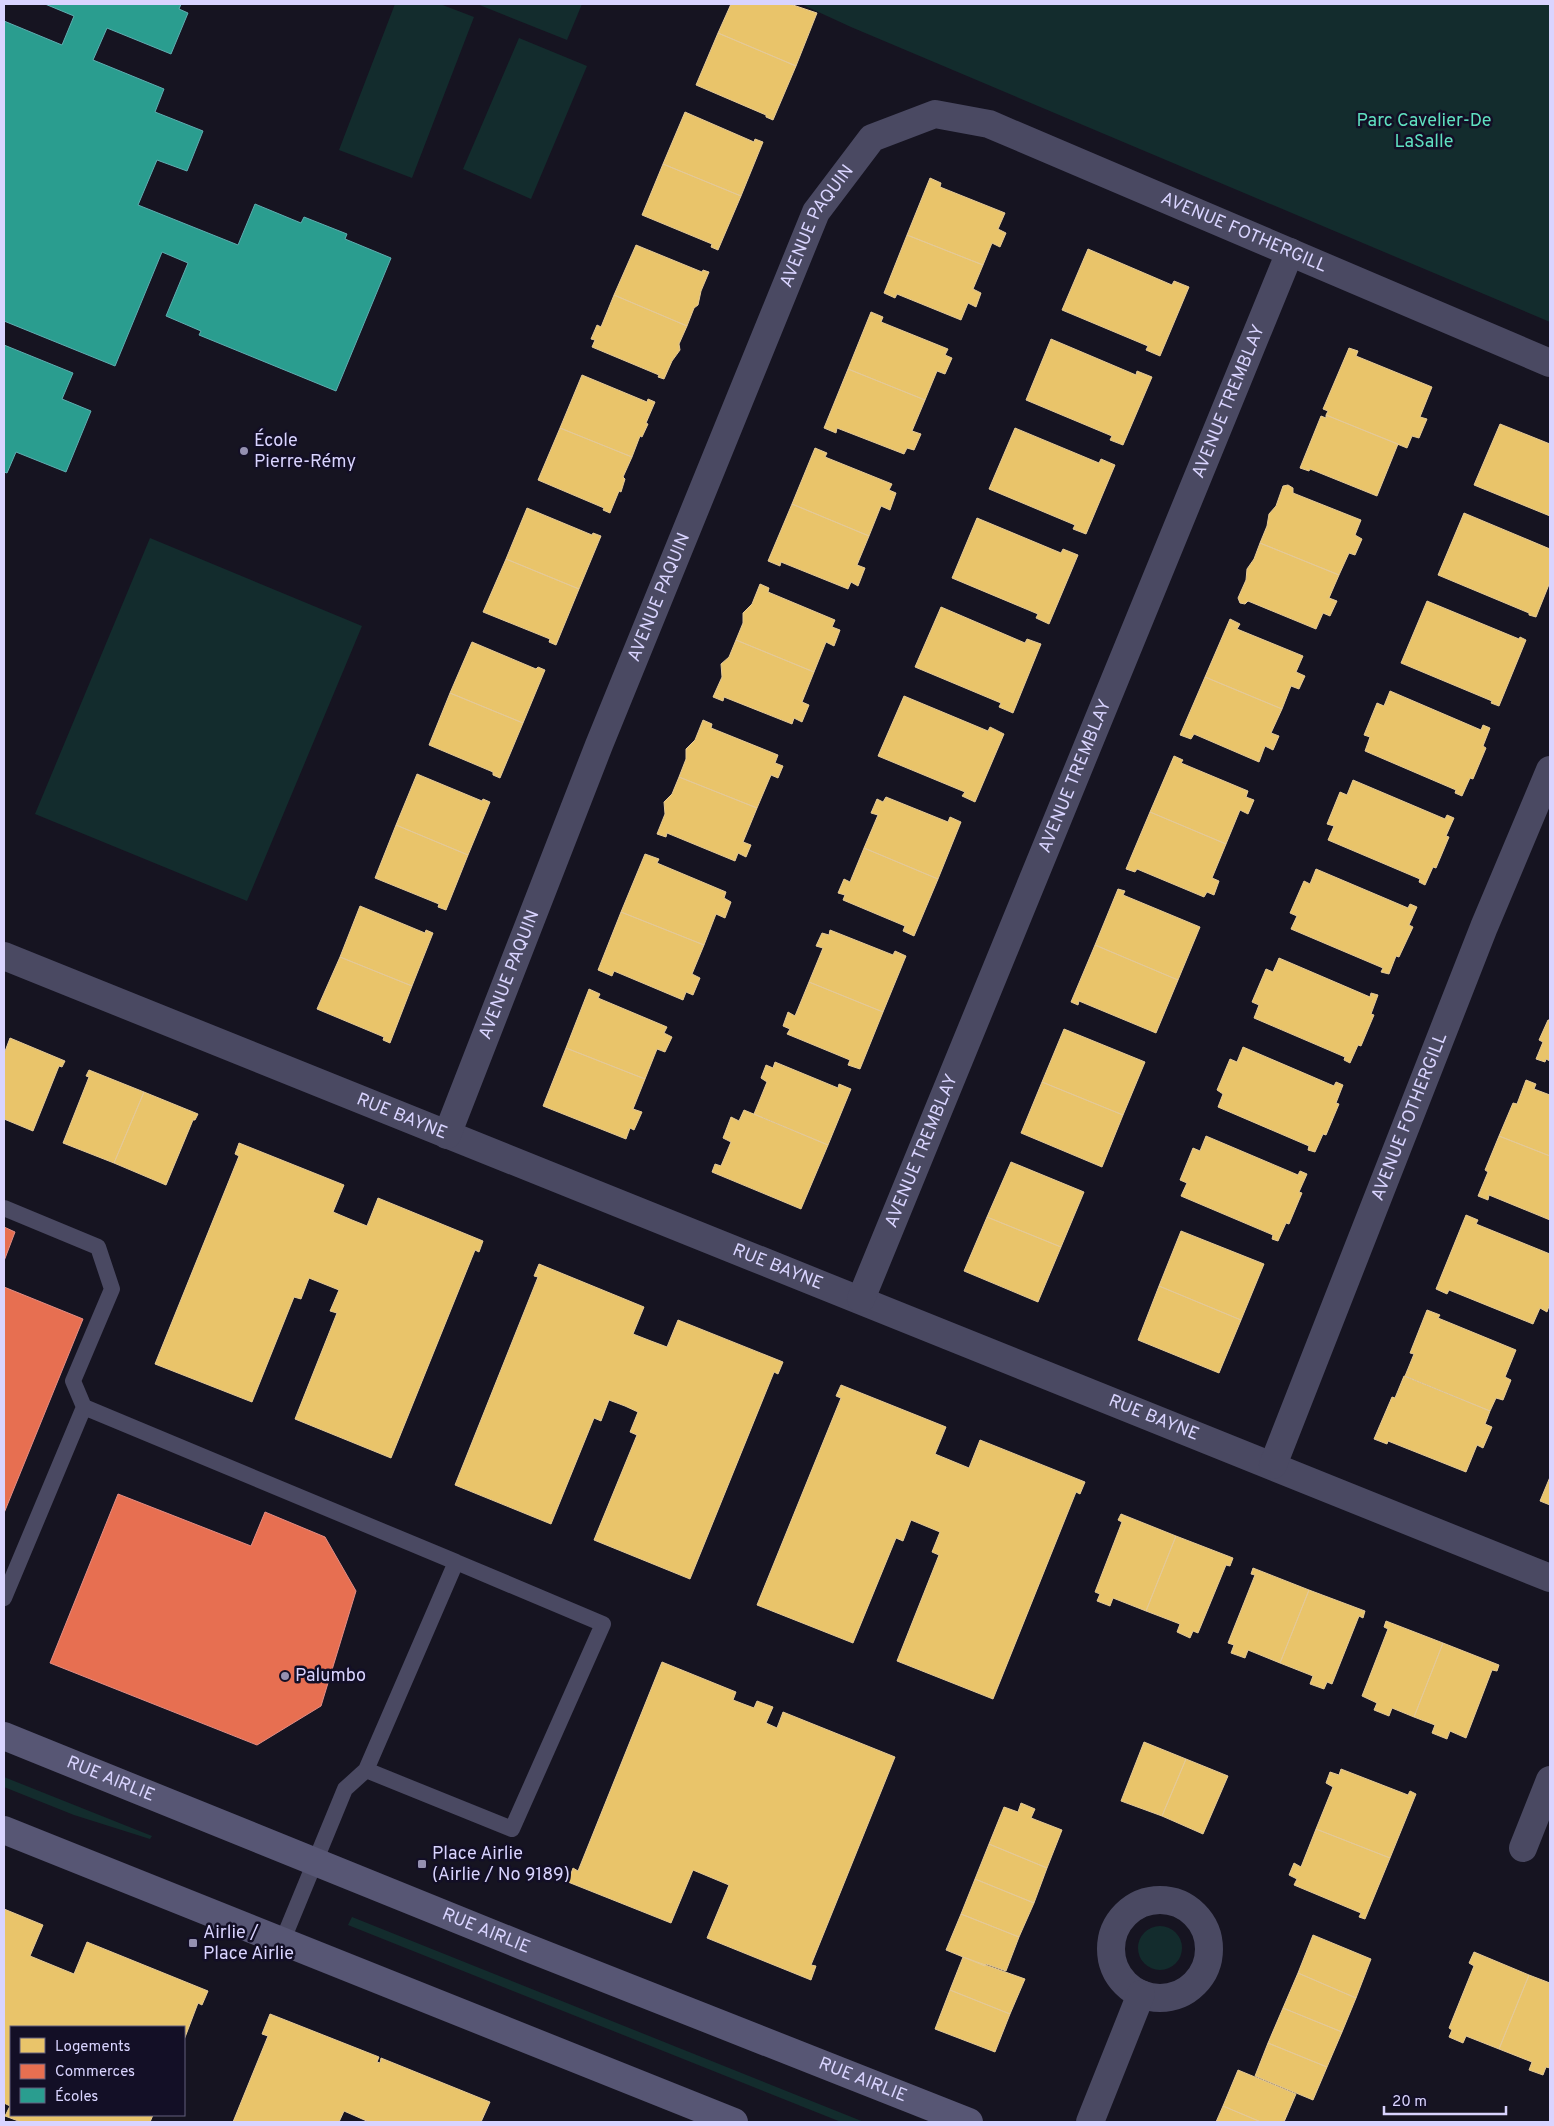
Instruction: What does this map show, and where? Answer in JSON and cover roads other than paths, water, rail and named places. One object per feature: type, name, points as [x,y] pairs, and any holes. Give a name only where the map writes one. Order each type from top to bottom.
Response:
[{"type":"main road","name":"RUE AIRLIE","points":[[4,1736],[523,1946],[969,2122]]},
{"type":"main road","points":[[4,1830],[734,2122]]},
{"type":"street","name":"AVENUE FOTHERGILL","points":[[935,114],[989,124],[1550,363]]},
{"type":"street","name":"AVENUE PAQUIN","points":[[447,1134],[599,745],[816,212],[872,138],[935,114]]},
{"type":"street","name":"AVENUE TREMBLAY","points":[[860,1299],[1290,252]]},
{"type":"street","name":"AVENUE FOTHERGILL","points":[[1273,1465],[1484,927],[1550,770]]},
{"type":"street","name":"RUE BAYNE","points":[[4,956],[1550,1578]]},
{"type":"street","points":[[1523,1848],[1550,1780]]},
{"type":"street","points":[[1090,2122],[1141,1994]]},
{"type":"lane","points":[[4,1208],[98,1247],[112,1289],[74,1381],[84,1407],[4,1598]]},
{"type":"lane","points":[[84,1407],[603,1624],[512,1829],[366,1770]]},
{"type":"lane","points":[[282,1942],[345,1789],[366,1770],[456,1562]]},
{"type":"place","name":"École Pierre-Rémy","points":[[244,451]]},
{"type":"place","name":"Palumbo","points":[[285,1676]]},
{"type":"place","name":"Place Airlie (Airlie / No 9189)","points":[[422,1864]]},
{"type":"place","name":"Airlie / Place Airlie","points":[[193,1943]]},
{"type":"park label","name":"Parc Cavelier-De LaSalle","points":[[1424,131]]}]
